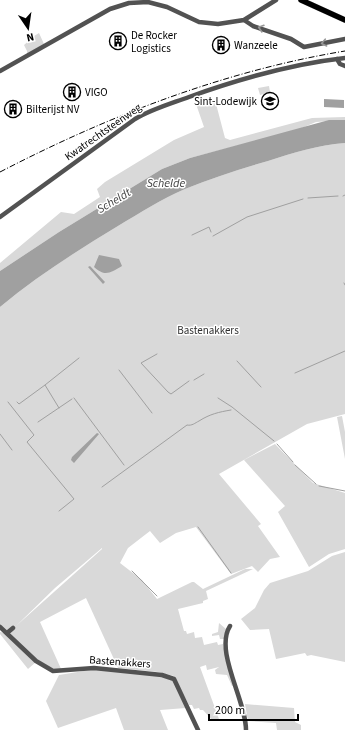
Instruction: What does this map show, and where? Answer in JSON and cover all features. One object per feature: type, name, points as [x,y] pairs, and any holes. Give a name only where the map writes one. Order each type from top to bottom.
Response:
[{"type":"main road","points":[[301,0],[345,20]]},
{"type":"street","points":[[0,72],[110,9],[129,3],[148,1],[167,7],[199,22],[218,24],[244,20],[276,0]]},
{"type":"street","points":[[244,20],[253,26],[291,39],[304,47],[345,39]]},
{"type":"street","name":"Kwatrechtsteenweg","points":[[0,218],[129,123],[148,111],[246,78],[318,61],[345,58]]},
{"type":"street","points":[[337,59],[340,64],[345,66]]},
{"type":"street","points":[[230,626],[224,638],[225,652],[244,710],[246,730]]},
{"type":"street","points":[[7,633],[13,628]]},
{"type":"street","name":"Bastenakkers","points":[[1,629],[36,661],[53,671],[59,672],[94,668],[162,675],[174,679],[181,690],[198,730]]},
{"type":"green space","points":[[39,33],[44,44],[27,54],[24,45]]},
{"type":"green space","points":[[269,86],[270,92],[260,95],[258,88]]},
{"type":"green space","points":[[215,100],[225,138],[230,140],[312,118],[345,117],[345,120],[316,122],[297,130],[190,158],[162,169],[59,232],[0,271],[0,263],[61,212],[74,214],[100,197],[97,189],[105,182],[174,140],[204,127],[196,104]]},
{"type":"green space","name":"Bastenakkers","points":[[345,143],[345,414],[307,424],[219,474],[261,524],[258,526],[280,557],[270,559],[258,572],[252,566],[231,574],[196,527],[176,533],[160,543],[150,531],[128,548],[120,563],[142,580],[157,599],[192,582],[203,589],[245,569],[253,569],[206,591],[208,599],[203,601],[203,603],[178,609],[184,631],[186,631],[187,634],[194,632],[195,638],[202,637],[204,645],[217,642],[218,645],[223,644],[226,661],[235,685],[232,686],[227,675],[216,674],[215,670],[219,667],[207,670],[206,665],[200,667],[219,719],[213,721],[203,710],[200,710],[199,708],[194,709],[192,705],[189,705],[174,676],[158,672],[118,668],[86,598],[40,622],[62,671],[49,667],[18,644],[10,633],[7,633],[2,629],[0,630],[0,307],[72,254],[176,193],[205,181],[247,167],[306,150]],"holes":[[[102,549],[16,626],[55,588]]]},
{"type":"green space","points":[[342,416],[345,432],[345,459],[337,417]]},
{"type":"green space","points":[[275,444],[313,483],[345,493],[345,549],[329,554],[309,567],[278,512],[285,506],[244,460]]},
{"type":"green space","points":[[345,552],[345,662],[311,655],[307,656],[305,653],[276,659],[269,629],[250,630],[241,619],[255,608],[264,590],[270,583],[308,571],[332,556]]},
{"type":"green space","points":[[219,623],[226,629],[224,639],[220,639],[219,635],[212,636],[212,634],[218,632]]},
{"type":"green space","points":[[0,632],[5,633],[36,662],[28,669],[0,634]]},
{"type":"green space","points":[[96,669],[172,678],[186,708],[160,710],[168,730],[124,730],[116,708],[58,728],[46,701],[59,675]]},
{"type":"green space","points":[[245,704],[294,708],[295,722],[301,725],[301,730],[277,730],[276,723],[248,721]]},
{"type":"water","points":[[324,99],[344,100],[344,108],[324,107]]},
{"type":"water","name":"Schelde","points":[[329,120],[345,120],[345,143],[315,147],[287,155],[216,177],[176,193],[72,254],[0,307],[0,271],[59,232],[162,169],[190,158]]},
{"type":"water","points":[[99,255],[119,259],[122,266],[108,273],[101,272],[94,267]]},
{"type":"water","points":[[90,266],[105,282],[103,284],[88,267]]},
{"type":"water","points":[[97,433],[99,434],[74,463],[71,460],[72,457]]},
{"type":"waterway","points":[[308,198],[338,196]]},
{"type":"waterway","points":[[213,236],[247,217],[303,199]]},
{"type":"waterway","points":[[192,235],[209,227],[211,232]]},
{"type":"waterway","points":[[295,373],[345,351]]},
{"type":"waterway","points":[[157,354],[141,363],[168,392],[171,394],[189,381]]},
{"type":"waterway","points":[[45,385],[79,358]]},
{"type":"waterway","points":[[237,361],[261,387]]},
{"type":"waterway","points":[[119,370],[152,413]]},
{"type":"waterway","points":[[194,380],[204,374]]},
{"type":"waterway","points":[[17,402],[19,404],[45,385],[59,408]]},
{"type":"waterway","points":[[74,398],[124,465]]},
{"type":"waterway","points":[[218,398],[232,407],[274,441]]},
{"type":"waterway","points":[[38,422],[72,399]]},
{"type":"waterway","points":[[8,402],[34,435],[27,442],[74,499],[59,511]]},
{"type":"waterway","points":[[102,487],[187,425],[193,424],[215,414],[231,410]]},
{"type":"waterway","points":[[0,434],[12,450]]},
{"type":"waterway","points":[[277,444],[293,462]]},
{"type":"waterway","points":[[295,465],[316,484]]},
{"type":"waterway","points":[[319,486],[345,491]]},
{"type":"waterway","points":[[198,527],[231,573]]},
{"type":"waterway","points":[[132,571],[157,596]]},
{"type":"railway","points":[[0,172],[82,132],[168,98],[255,70],[345,51]]},
{"type":"place","name":"De Rocker Logistics","points":[[118,41]]},
{"type":"place","name":"Wanzeele","points":[[221,45]]},
{"type":"place","name":"VIGO","points":[[72,92]]},
{"type":"place","name":"Sint-Lodewijk","points":[[270,101]]},
{"type":"place","name":"Bilterijst NV","points":[[13,109]]},
{"type":"water label","name":"Scheldt","points":[[114,201]]}]
